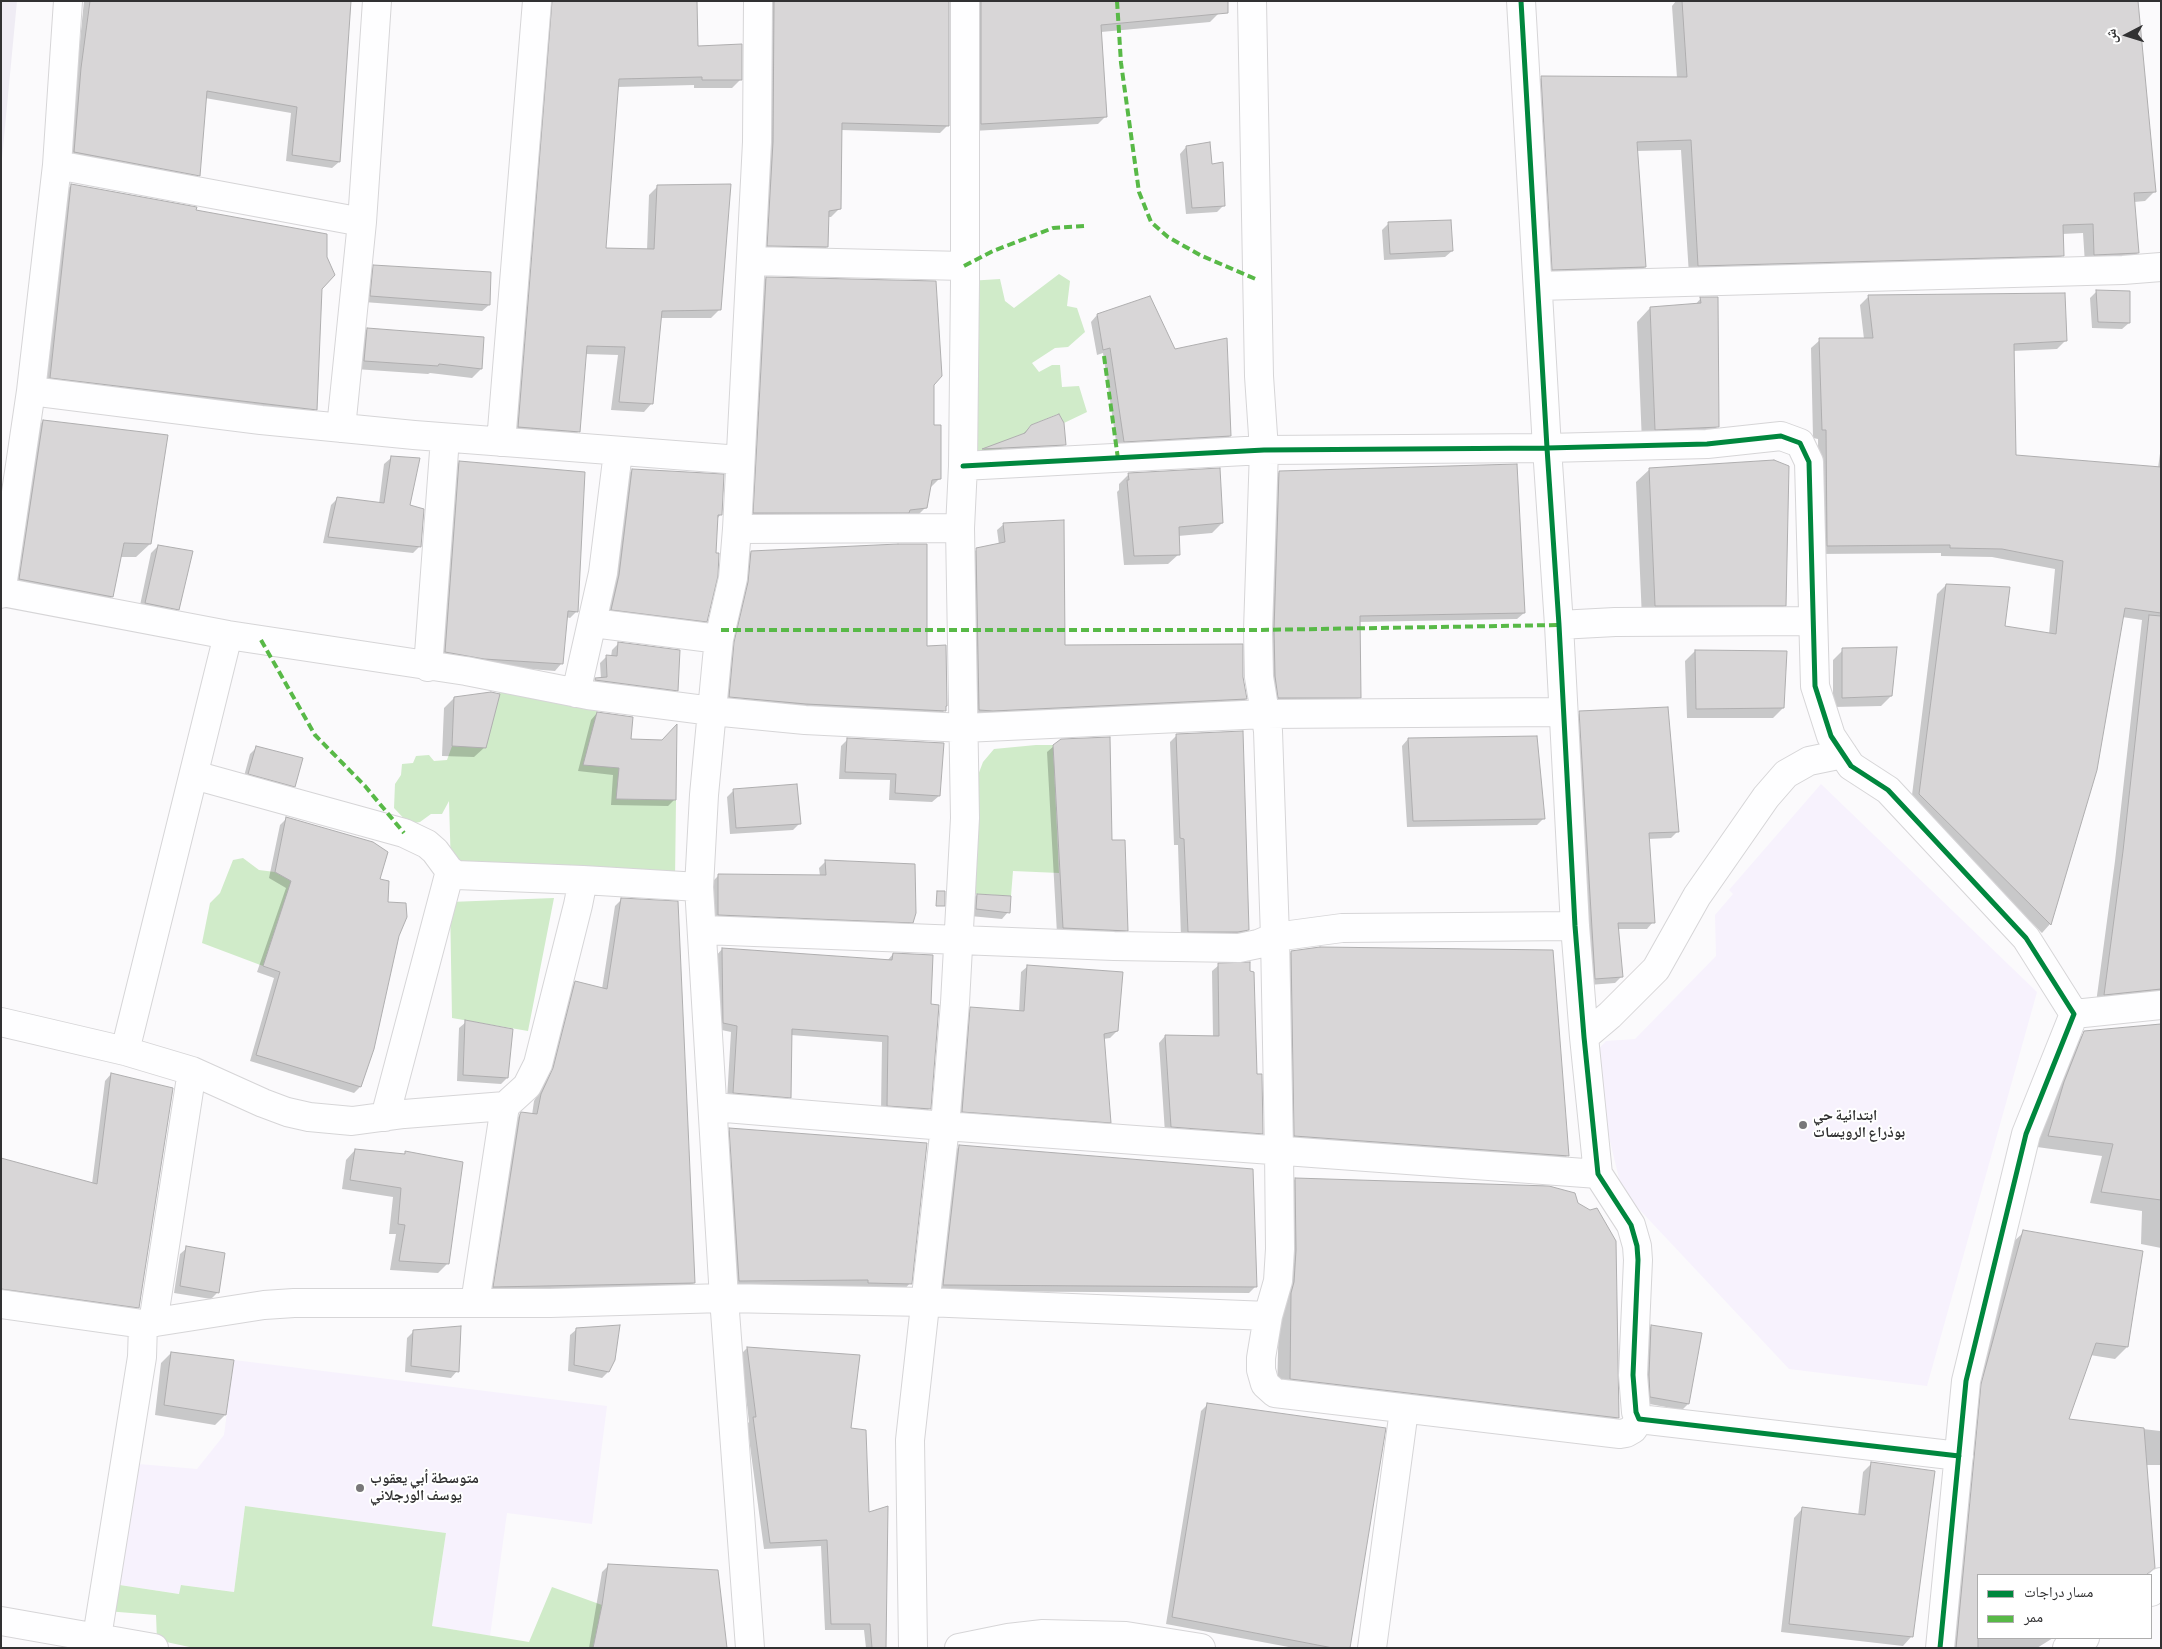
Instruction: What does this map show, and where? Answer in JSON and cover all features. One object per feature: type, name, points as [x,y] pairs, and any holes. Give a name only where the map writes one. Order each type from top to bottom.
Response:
[{"type":"street","points":[[68,1],[57,165],[31,391],[1,593],[228,635],[428,667],[466,671],[576,693],[712,711],[805,720],[964,728],[1265,714],[1563,712]]},
{"type":"street","points":[[341,428],[362,222],[378,1]]},
{"type":"street","points":[[501,442],[537,1]]},
{"type":"street","points":[[750,1648],[724,1298],[699,886],[704,795],[712,711],[720,639],[733,578],[737,529],[757,142],[758,1]]},
{"type":"street","points":[[913,1648],[910,1440],[944,1126],[959,940],[965,818],[960,528],[963,466],[965,1]]},
{"type":"street","points":[[1252,1],[1259,376],[1264,450],[1258,630],[1259,676],[1268,731],[1275,937],[1280,1249],[1278,1281],[1268,1316],[1261,1358],[1261,1370],[1266,1384],[1276,1393],[1404,1410],[1626,1434],[1633,1429],[1639,1419],[1634,1404],[1633,1375],[1637,1246],[1631,1225],[1598,1174],[1584,1037],[1575,926],[1559,625],[1521,1]]},
{"type":"street","points":[[57,165],[362,222]]},
{"type":"street","points":[[751,261],[964,266]]},
{"type":"street","points":[[1538,286],[1984,274],[2161,267]]},
{"type":"street","points":[[31,391],[341,428],[618,452],[740,460]]},
{"type":"street","points":[[963,466],[1264,450],[1547,448],[1707,444],[1781,436],[1800,444],[1809,462],[1815,686],[1831,736],[1851,766],[1888,790],[2026,938],[2074,1014]]},
{"type":"street","points":[[428,667],[444,438]]},
{"type":"street","points":[[576,693],[583,657],[593,623],[610,523],[618,452]]},
{"type":"street","points":[[737,529],[960,528]]},
{"type":"street","points":[[1559,625],[1615,622],[1813,621]]},
{"type":"street","points":[[593,623],[720,639]]},
{"type":"street","points":[[124,1051],[228,635]]},
{"type":"street","points":[[1584,1037],[1610,1016],[1656,969],[1697,896],[1766,796],[1786,774],[1809,760],[1843,754]]},
{"type":"street","points":[[194,774],[404,833],[427,844],[453,874],[463,876],[699,886]]},
{"type":"street","points":[[385,1117],[450,871]]},
{"type":"street","points":[[1,1022],[124,1051],[192,1071],[244,1096],[287,1112],[324,1120],[352,1121],[505,1106],[527,1086],[538,1064],[578,905],[582,880]]},
{"type":"street","points":[[703,930],[1114,946],[1239,948],[1258,944],[1275,937],[1342,928],[1575,926]]},
{"type":"street","points":[[2074,1014],[2161,1005]]},
{"type":"street","points":[[1940,1648],[1966,1381],[2026,1134],[2074,1014]]},
{"type":"street","points":[[97,1637],[142,1357],[192,1071]]},
{"type":"street","points":[[475,1303],[505,1106]]},
{"type":"street","points":[[713,1107],[944,1126],[1598,1174]]},
{"type":"street","points":[[1,1304],[148,1324],[264,1305],[366,1302],[550,1303],[724,1298],[925,1302],[1210,1312],[1268,1316]]},
{"type":"street","points":[[1372,1648],[1404,1410]]},
{"type":"street","points":[[1639,1419],[1959,1456]]},
{"type":"street","points":[[2152,1591],[2161,1582]]},
{"type":"street","points":[[1,1621],[154,1648]]},
{"type":"street","points":[[959,1648],[1008,1638],[1043,1634],[1126,1636],[1201,1648]]},
{"type":"street","points":[[2067,1648],[2083,1639]]},
{"type":"shaded area","points":[[1,1],[17,1],[1,169]]},
{"type":"shaded area","name":"ابتدائية حي بوذراع الرويسات","points":[[1821,784],[2037,992],[1927,1386],[1789,1369],[1622,1191],[1590,1058],[1606,1041],[1635,1039],[1716,956],[1715,915],[1733,894],[1729,890]]},
{"type":"shaded area","name":"متوسطة أبي يعقوب يوسف الورجلاني","points":[[234,1360],[607,1406],[592,1524],[507,1513],[490,1636],[432,1626],[446,1533],[245,1506],[234,1592],[182,1585],[180,1594],[113,1584],[127,1463],[197,1469],[224,1435]]},
{"type":"green space","points":[[1059,274],[1070,281],[1067,306],[1077,308],[1085,332],[1068,347],[1055,348],[1032,363],[1039,372],[1052,365],[1060,365],[1062,387],[1079,386],[1087,412],[1064,423],[1058,414],[1031,425],[1025,433],[1012,438],[998,452],[968,454],[968,281],[1000,279],[1005,301],[1014,308]]},
{"type":"green space","points":[[500,691],[598,708],[584,764],[619,768],[617,799],[676,800],[675,880],[451,869],[449,801],[442,814],[431,814],[420,822],[409,824],[394,808],[395,784],[401,775],[402,764],[413,763],[416,756],[429,755],[434,761],[447,760],[452,746],[486,747]]},
{"type":"green space","points":[[1053,745],[1059,873],[1013,871],[1011,896],[965,893],[972,791],[983,762],[994,749]]},
{"type":"green space","points":[[243,858],[259,870],[275,872],[291,881],[263,966],[202,943],[210,903],[220,893],[233,860]]},
{"type":"green space","points":[[554,898],[528,1031],[452,1018],[450,902]]},
{"type":"green space","points":[[245,1506],[446,1533],[432,1626],[529,1642],[552,1587],[602,1605],[593,1648],[194,1648],[157,1640],[156,1615],[106,1611],[113,1584],[179,1594],[181,1585],[234,1592]]},
{"type":"building","points":[[90,1],[351,1],[340,162],[292,155],[297,107],[207,91],[200,176],[74,152],[81,68]]},
{"type":"building","points":[[552,1],[697,1],[698,46],[742,44],[742,80],[702,80],[702,77],[619,79],[606,248],[654,249],[657,185],[731,184],[721,310],[662,311],[653,404],[619,402],[625,347],[587,346],[580,432],[518,427]]},
{"type":"building","points":[[774,1],[949,1],[949,126],[842,123],[841,209],[829,211],[828,247],[767,246],[773,142]]},
{"type":"building","points":[[981,1],[1228,1],[1228,13],[1101,25],[1107,117],[981,124]]},
{"type":"building","points":[[1682,1],[2138,1],[2156,192],[2134,193],[2139,253],[2094,255],[2093,224],[2063,225],[2064,256],[1698,266],[1691,140],[1637,142],[1646,267],[1552,270],[1541,76],[1687,77]]},
{"type":"building","points":[[1210,142],[1212,164],[1223,162],[1225,206],[1192,208],[1186,146]]},
{"type":"building","points":[[71,184],[197,207],[196,210],[327,234],[327,257],[335,275],[322,289],[317,410],[50,378]]},
{"type":"building","points":[[1451,220],[1453,251],[1390,254],[1388,222]]},
{"type":"building","points":[[373,265],[491,272],[490,305],[370,296]]},
{"type":"building","points":[[766,277],[936,281],[942,376],[934,385],[934,425],[941,425],[941,479],[932,480],[927,508],[910,510],[909,513],[753,513]]},
{"type":"building","points":[[2096,290],[2130,291],[2130,323],[2098,322]]},
{"type":"building","points":[[2065,293],[2067,341],[2014,344],[2016,455],[2161,467],[2161,613],[2125,608],[2097,770],[2051,925],[1919,794],[1946,584],[2010,587],[2005,626],[2056,634],[2063,561],[2002,549],[1950,548],[1950,545],[1827,546],[1826,430],[1822,430],[1819,338],[1873,338],[1868,295]]},
{"type":"building","points":[[1150,296],[1175,349],[1227,338],[1231,436],[1124,442],[1110,348],[1103,350],[1097,314]]},
{"type":"building","points":[[1700,297],[1718,297],[1719,427],[1655,430],[1650,307],[1701,303]]},
{"type":"building","points":[[367,328],[484,337],[482,369],[439,364],[438,366],[364,361]]},
{"type":"building","points":[[1059,414],[1064,423],[1066,445],[982,449],[1025,433],[1031,425]]},
{"type":"building","points":[[43,420],[168,435],[151,544],[124,543],[113,597],[19,579]]},
{"type":"building","points":[[391,456],[420,458],[410,505],[424,509],[421,547],[328,537],[337,497],[384,503]]},
{"type":"building","points":[[1774,460],[1789,466],[1786,606],[1655,606],[1649,468]]},
{"type":"building","points":[[459,461],[585,472],[578,612],[568,611],[563,664],[484,659],[445,652]]},
{"type":"building","points":[[1517,464],[1525,613],[1360,616],[1361,698],[1278,698],[1275,676],[1274,630],[1279,471]]},
{"type":"building","points":[[1220,468],[1223,523],[1179,527],[1180,555],[1134,556],[1127,480],[1129,480],[1128,473]]},
{"type":"building","points":[[632,469],[724,474],[722,515],[718,515],[716,553],[719,553],[718,576],[707,622],[611,610],[619,575]]},
{"type":"building","points":[[1064,520],[1065,645],[1243,644],[1243,677],[1247,699],[993,711],[979,710],[976,548],[1005,542],[1003,523]]},
{"type":"building","points":[[927,544],[927,646],[946,645],[946,711],[806,704],[729,697],[734,642],[748,582],[751,551]]},
{"type":"building","points":[[158,545],[193,551],[179,610],[145,603]]},
{"type":"building","points":[[2149,615],[2161,616],[2161,989],[2104,995],[2123,851]]},
{"type":"building","points":[[618,642],[680,650],[678,691],[595,680],[595,678],[607,677],[606,655],[617,656]]},
{"type":"building","points":[[1897,647],[1892,696],[1842,698],[1842,648]]},
{"type":"building","points":[[1695,650],[1787,651],[1784,708],[1696,709]]},
{"type":"building","points":[[491,692],[500,694],[486,748],[452,746],[454,697]]},
{"type":"building","points":[[1668,707],[1679,832],[1649,833],[1655,923],[1618,923],[1623,977],[1595,979],[1579,711]]},
{"type":"building","points":[[597,712],[633,717],[631,739],[662,740],[677,724],[676,800],[616,799],[619,768],[583,765]]},
{"type":"building","points":[[1243,731],[1249,930],[1238,932],[1188,932],[1184,839],[1180,838],[1176,734]]},
{"type":"building","points":[[1537,736],[1545,819],[1413,821],[1408,738]]},
{"type":"building","points":[[1110,737],[1112,840],[1125,840],[1128,931],[1063,928],[1053,745],[1061,739]]},
{"type":"building","points":[[847,738],[944,743],[940,796],[895,793],[896,774],[845,772]]},
{"type":"building","points":[[256,746],[303,758],[295,787],[248,774]]},
{"type":"building","points":[[797,784],[801,824],[736,828],[733,789]]},
{"type":"building","points":[[286,817],[373,842],[388,852],[380,879],[389,881],[388,902],[406,903],[407,917],[399,936],[374,1049],[361,1087],[256,1055],[280,972],[263,966],[291,881],[275,872]]},
{"type":"building","points":[[825,860],[915,864],[916,913],[913,923],[718,915],[718,874],[826,875]]},
{"type":"building","points":[[937,891],[945,891],[945,906],[936,906]]},
{"type":"building","points":[[977,894],[1011,896],[1010,913],[976,909]]},
{"type":"building","points":[[621,898],[678,901],[695,1283],[493,1287],[520,1114],[521,1112],[537,1114],[541,1094],[553,1068],[575,981],[607,989]]},
{"type":"building","points":[[1320,947],[1553,950],[1569,1156],[1294,1136],[1291,951]]},
{"type":"building","points":[[722,948],[892,960],[893,953],[933,955],[931,1004],[939,1005],[931,1109],[887,1106],[888,1036],[792,1029],[791,1098],[733,1093],[737,1026],[723,1023]]},
{"type":"building","points":[[1250,962],[1250,971],[1254,972],[1257,1074],[1262,1074],[1263,1134],[1171,1127],[1165,1035],[1219,1036],[1218,963]]},
{"type":"building","points":[[1027,965],[1123,972],[1118,1031],[1104,1034],[1111,1123],[962,1112],[970,1007],[1024,1011]]},
{"type":"building","points":[[465,1020],[513,1029],[508,1078],[463,1075]]},
{"type":"building","points":[[2161,1024],[2161,1200],[2101,1192],[2113,1144],[2048,1136],[2064,1082],[2084,1031]]},
{"type":"building","points":[[111,1073],[173,1088],[139,1308],[1,1289],[1,1158],[97,1184]]},
{"type":"building","points":[[729,1128],[927,1143],[912,1284],[868,1283],[868,1280],[739,1281]]},
{"type":"building","points":[[959,1145],[1253,1169],[1257,1287],[943,1285]]},
{"type":"building","points":[[355,1149],[405,1154],[405,1151],[463,1162],[449,1264],[399,1261],[405,1225],[398,1224],[401,1188],[350,1180]]},
{"type":"building","points":[[1295,1178],[1549,1186],[1575,1193],[1578,1203],[1590,1210],[1597,1208],[1616,1241],[1619,1418],[1290,1379],[1291,1293],[1294,1282],[1296,1250]]},
{"type":"building","points":[[2023,1230],[2143,1251],[2128,1347],[2096,1343],[2069,1419],[2144,1428],[2155,1568],[2147,1574],[1977,1574],[1978,1648],[1956,1648],[1981,1384]]},
{"type":"building","points":[[186,1246],[225,1253],[219,1293],[180,1286]]},
{"type":"building","points":[[620,1325],[615,1360],[609,1372],[574,1365],[576,1328]]},
{"type":"building","points":[[1651,1325],[1702,1333],[1689,1404],[1650,1397]]},
{"type":"building","points":[[461,1326],[459,1372],[411,1366],[413,1330]]},
{"type":"building","points":[[747,1347],[860,1355],[851,1428],[866,1430],[869,1512],[888,1506],[886,1648],[872,1648],[870,1624],[831,1624],[827,1540],[770,1543],[753,1417],[756,1417]]},
{"type":"building","points":[[171,1352],[234,1360],[226,1415],[164,1405]]},
{"type":"building","points":[[1207,1403],[1386,1428],[1350,1648],[1333,1648],[1172,1617]]},
{"type":"building","points":[[1871,1462],[1935,1471],[1913,1637],[1789,1624],[1802,1507],[1865,1515]]},
{"type":"building","points":[[608,1564],[718,1570],[727,1648],[593,1648]]},
{"type":"marked path","points":[[1117,1],[1121,63],[1139,192],[1151,222],[1168,237],[1200,255],[1258,280]]},
{"type":"marked path","points":[[964,266],[993,251],[1053,228],[1084,226]]},
{"type":"marked path","points":[[1104,356],[1118,459]]},
{"type":"marked path","points":[[721,630],[1258,630],[1559,625]]},
{"type":"marked path","points":[[261,640],[315,735],[365,786],[404,833]]},
{"type":"cycle path","points":[[1521,1],[1547,448],[1707,444],[1781,436],[1800,443],[1809,462],[1815,686],[1831,736],[1851,766],[1888,790],[2026,938],[2074,1014],[2026,1134],[1966,1381],[1940,1648]]},
{"type":"cycle path","points":[[963,466],[1264,450],[1547,448],[1559,625],[1575,926],[1584,1037],[1598,1174],[1631,1225],[1637,1246],[1633,1375],[1636,1412],[1639,1419],[1959,1456]]},
{"type":"place","name":"ابتدائية حي بوذراع الرويسات","points":[[1803,1125]]},
{"type":"place","name":"متوسطة أبي يعقوب يوسف الورجلاني","points":[[360,1488]]}]
